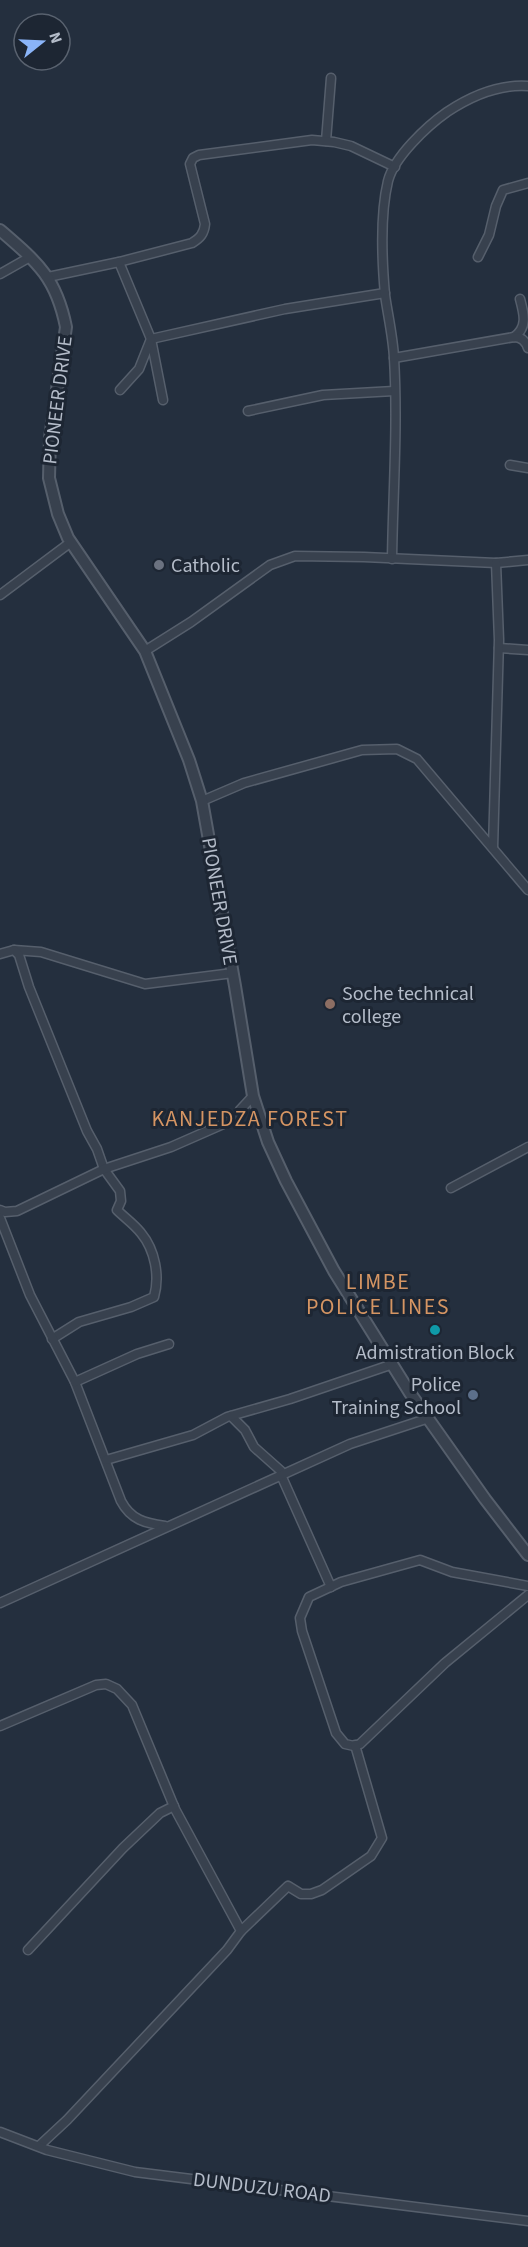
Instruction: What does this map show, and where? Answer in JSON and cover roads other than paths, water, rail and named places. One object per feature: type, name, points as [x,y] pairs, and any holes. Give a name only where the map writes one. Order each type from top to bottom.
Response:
[{"type":"street","points":[[326,141],[331,78]]},
{"type":"street","points":[[392,559],[394,357],[385,293],[384,230],[389,179],[395,167],[420,135],[440,117],[463,102],[496,89],[528,86]]},
{"type":"street","points":[[48,277],[192,243],[204,232],[205,224],[190,171],[193,158],[209,153],[312,140],[351,146],[395,167]]},
{"type":"street","points":[[478,257],[489,235],[496,206],[503,190],[528,183]]},
{"type":"street","name":"PIONEER DRIVE","points":[[0,230],[30,257],[48,277],[57,292],[66,327],[50,438],[48,471],[58,514],[71,543],[145,651],[189,760],[201,801],[253,1096],[268,1142],[334,1271],[429,1418],[528,1555]]},
{"type":"street","points":[[0,274],[30,257]]},
{"type":"street","points":[[119,262],[151,339],[163,400]]},
{"type":"street","points":[[151,339],[285,309],[385,293]]},
{"type":"street","points":[[514,337],[522,331],[524,326],[520,299]]},
{"type":"street","points":[[394,357],[514,337],[521,338],[528,348]]},
{"type":"street","points":[[120,390],[139,369],[151,339]]},
{"type":"street","points":[[248,411],[323,394],[394,391]]},
{"type":"street","points":[[510,465],[528,468]]},
{"type":"street","points":[[0,595],[71,543]]},
{"type":"street","points":[[145,651],[270,565],[295,556],[321,555],[496,563],[528,560]]},
{"type":"street","points":[[493,848],[499,648],[496,563]]},
{"type":"street","points":[[499,648],[528,650]]},
{"type":"street","points":[[201,801],[244,783],[312,763],[362,750],[397,749],[417,759],[528,890]]},
{"type":"street","points":[[0,954],[14,950],[41,952],[145,984],[233,973]]},
{"type":"street","points":[[14,950],[20,955],[29,987],[104,1170],[120,1191],[121,1201],[117,1210],[147,1240],[156,1267],[154,1297],[131,1307],[79,1322],[52,1339]]},
{"type":"street","points":[[0,1210],[11,1212],[24,1208],[104,1170],[171,1147],[237,1118],[253,1096]]},
{"type":"street","points":[[451,1188],[528,1147]]},
{"type":"street","points":[[0,1218],[30,1295],[75,1382],[126,1510],[136,1520],[166,1526]]},
{"type":"street","points":[[75,1382],[137,1354],[169,1344]]},
{"type":"street","points":[[106,1460],[193,1435],[231,1416],[290,1399],[393,1364]]},
{"type":"street","points":[[231,1416],[245,1430],[254,1448],[281,1471],[331,1587]]},
{"type":"street","points":[[0,1602],[350,1444],[429,1418]]},
{"type":"street","points":[[528,1586],[452,1572],[420,1560],[341,1582],[309,1597],[300,1618],[302,1631],[336,1733],[345,1744],[355,1745],[376,1729],[445,1663],[528,1595]]},
{"type":"street","points":[[0,1726],[96,1685],[106,1684],[117,1689],[132,1705],[174,1806],[241,1931]]},
{"type":"street","points":[[39,2146],[67,2120],[154,2028],[227,1950],[241,1931],[288,1886],[301,1894],[311,1894],[322,1890],[371,1856],[382,1838],[355,1745]]},
{"type":"street","points":[[28,1950],[123,1848],[160,1813],[174,1806]]},
{"type":"street","name":"DUNDUZU ROAD","points":[[0,2132],[47,2150],[135,2172],[528,2221]]},
{"type":"place","name":"Catholic","points":[[159,565]]},
{"type":"place","name":"Soche technical college","points":[[330,1004]]},
{"type":"place","name":"Admistration Block","points":[[435,1330]]},
{"type":"place","name":"Police Training School","points":[[473,1395]]},
{"type":"district","name":"KANJEDZA FOREST","points":[[250,1118]]},
{"type":"district","name":"LIMBE POLICE LINES","points":[[378,1294]]}]
